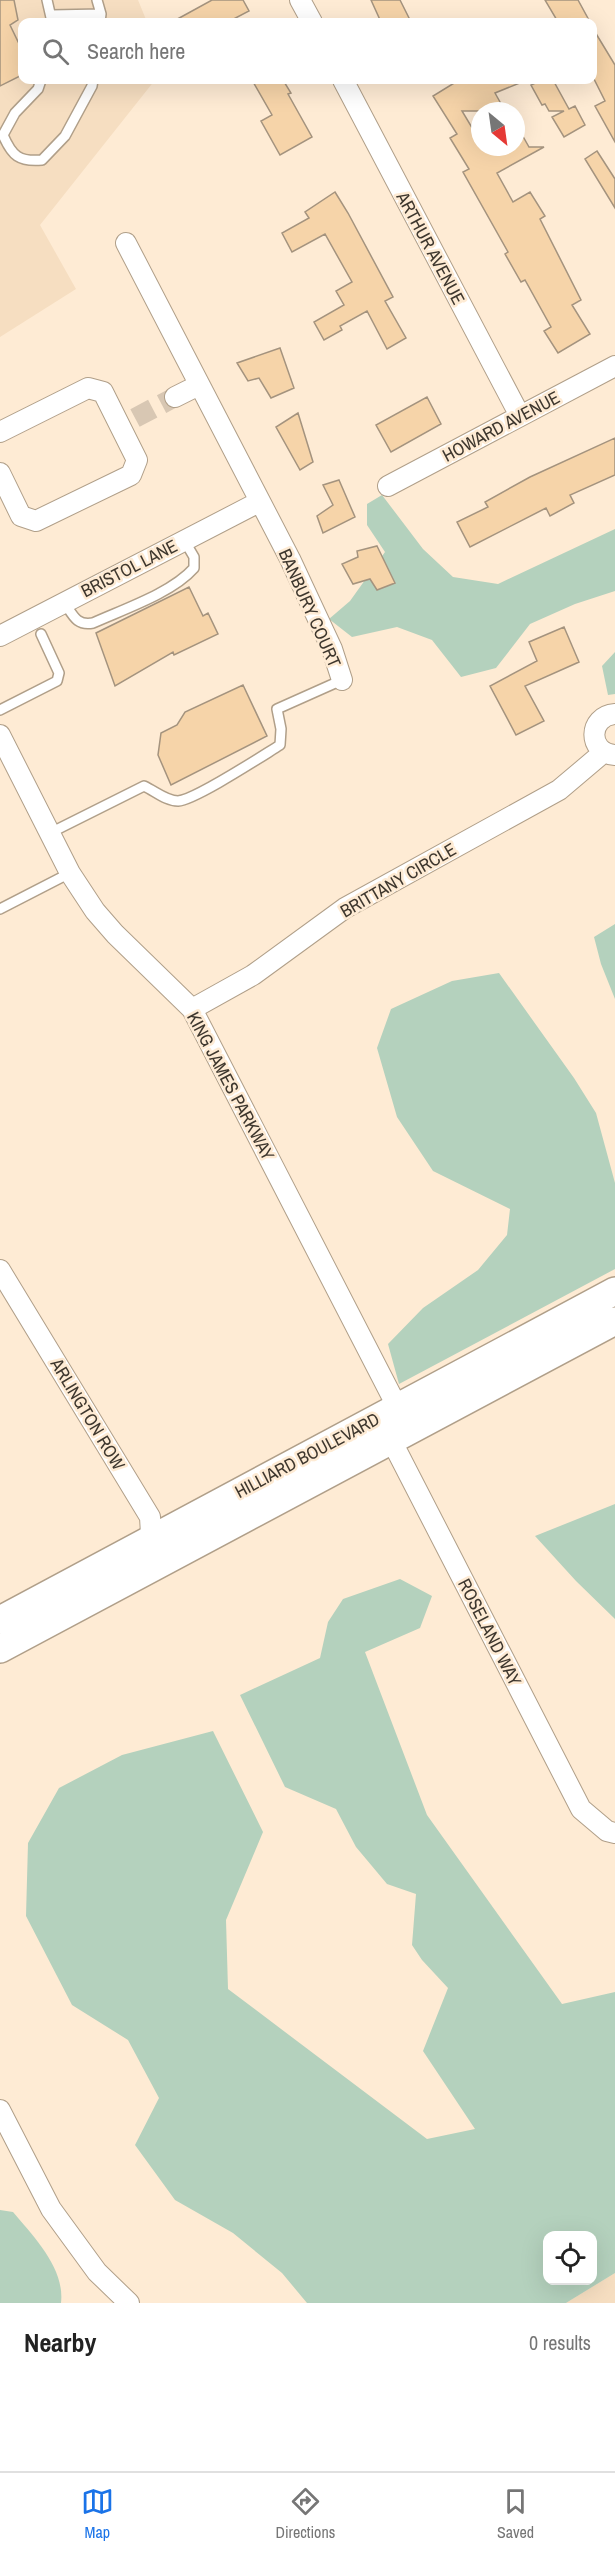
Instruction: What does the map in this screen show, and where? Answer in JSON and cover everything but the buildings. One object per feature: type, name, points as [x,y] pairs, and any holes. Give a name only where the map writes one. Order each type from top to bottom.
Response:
[{"type":"main road","name":"HILLIARD BOULEVARD","points":[[0,1649],[155,1566],[615,1291]]},
{"type":"main road","name":"HILLIARD BOULEVARD","points":[[0,1620],[150,1539],[615,1321]]},
{"type":"street","points":[[300,0],[310,18]]},
{"type":"street","name":"ARTHUR AVENUE","points":[[345,84],[520,416]]},
{"type":"street","name":"BANBURY COURT","points":[[126,243],[290,559],[332,649],[342,680]]},
{"type":"street","name":"HOWARD AVENUE","points":[[388,486],[615,366]]},
{"type":"street","points":[[174,397],[199,385]]},
{"type":"street","points":[[0,432],[88,388],[104,392],[128,422],[138,460],[131,475],[36,521],[21,516],[2,481]]},
{"type":"street","name":"BRISTOL LANE","points":[[0,636],[259,501]]},
{"type":"street","name":"BRITTANY CIRCLE","points":[[192,1009],[253,975],[345,908],[560,790],[610,753],[596,743],[594,730],[600,719],[615,714]]},
{"type":"street","name":"KING JAMES PARKWAY","points":[[0,735],[70,873],[95,911],[115,934],[192,1009],[395,1424]]},
{"type":"street","name":"ARLINGTON ROW","points":[[0,1270],[150,1517],[150,1539],[155,1566]]},
{"type":"street","name":"ROSELAND WAY","points":[[395,1424],[581,1809],[607,1831],[615,1833]]},
{"type":"street","points":[[0,2112],[51,2209],[97,2272],[129,2303]]},
{"type":"lane","points":[[46,0],[52,18]]},
{"type":"lane","points":[[97,0],[100,18]]},
{"type":"lane","points":[[40,84],[38,89],[15,113],[3,135],[10,151],[26,161],[42,160],[65,136],[92,84]]},
{"type":"lane","points":[[64,602],[77,622],[84,625],[168,588],[184,579],[194,567],[194,557],[184,540]]},
{"type":"lane","points":[[0,710],[57,681],[59,672],[41,634]]},
{"type":"lane","name":"BANBURY COURT","points":[[50,833],[144,786],[170,800],[181,801],[223,780],[280,745],[281,729],[277,709],[342,680]]},
{"type":"lane","points":[[0,909],[70,873]]},
{"type":"shaded area","points":[[0,0],[138,0],[145,18],[18,18],[18,84],[152,84],[40,225],[76,289],[0,337]]},
{"type":"shaded area","points":[[615,2273],[615,2303],[566,2303],[597,2285]]},
{"type":"green space","points":[[382,495],[423,549],[453,577],[498,584],[615,529],[615,591],[575,604],[530,624],[496,668],[461,677],[432,640],[397,627],[352,637],[329,619],[350,601],[385,552],[367,525],[367,504]]},
{"type":"green space","points":[[615,652],[615,694],[608,695],[602,666]]},
{"type":"green space","points":[[615,924],[615,999],[601,964],[594,937]]},
{"type":"green space","points":[[499,973],[574,1078],[596,1113],[615,1183],[615,1269],[399,1384],[388,1344],[423,1308],[478,1270],[507,1235],[510,1209],[433,1171],[397,1117],[377,1048],[391,1009],[452,981]]},
{"type":"green space","points":[[615,1504],[615,1619],[535,1536]]},
{"type":"green space","points":[[400,1579],[432,1596],[420,1628],[365,1652],[427,1815],[562,2004],[615,1992],[615,2273],[597,2284],[597,2231],[543,2231],[543,2285],[595,2285],[566,2303],[307,2303],[282,2273],[233,2233],[175,2200],[135,2145],[159,2098],[128,2040],[72,2005],[26,1916],[28,1843],[59,1788],[122,1755],[213,1731],[263,1832],[226,1920],[228,1989],[427,2139],[475,2129],[423,2051],[448,1988],[422,1960],[412,1945],[416,1894],[387,1884],[356,1847],[336,1809],[285,1787],[240,1695],[320,1658],[328,1622],[343,1599]]},
{"type":"green space","points":[[0,2210],[13,2212],[46,2254],[58,2278],[61,2303],[0,2303]]},
{"type":"tunnel","points":[[135,418],[175,397]]}]
